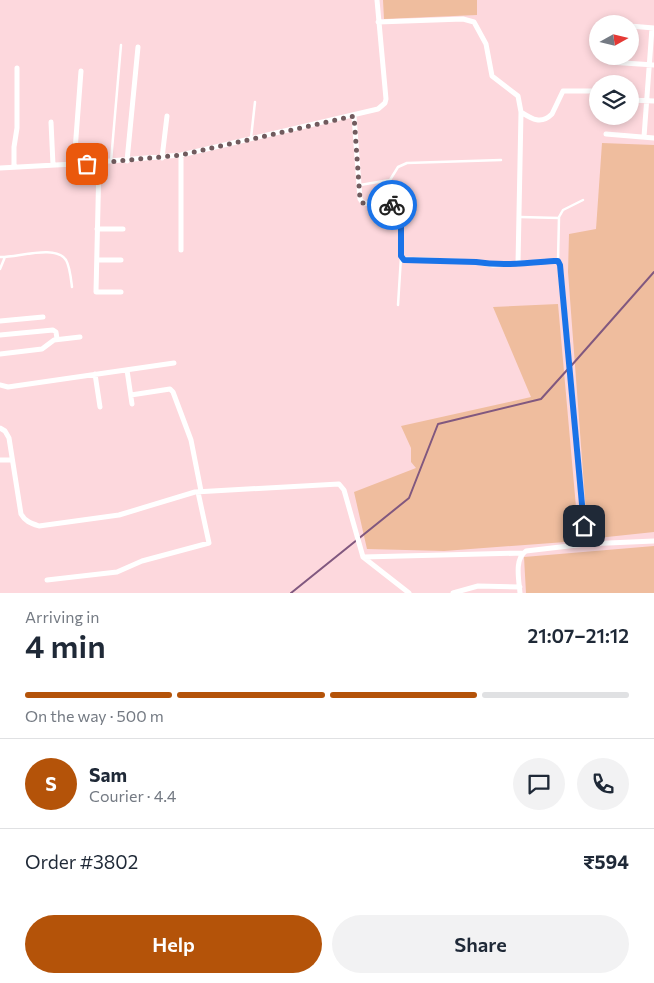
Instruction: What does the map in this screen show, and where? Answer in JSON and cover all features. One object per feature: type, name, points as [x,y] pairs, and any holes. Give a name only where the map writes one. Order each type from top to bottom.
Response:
[{"type":"street","points":[[0,168],[162,158],[373,112],[385,103],[377,0]]},
{"type":"street","points":[[378,22],[463,19],[474,22],[486,44],[494,80],[516,93],[521,112],[518,264]]},
{"type":"street","points":[[639,27],[653,28],[652,65],[644,137]]},
{"type":"street","points":[[127,161],[138,47]]},
{"type":"street","points":[[639,64],[652,65]]},
{"type":"street","points":[[14,167],[14,147],[17,128],[17,68]]},
{"type":"street","points":[[74,164],[80,71]]},
{"type":"street","points":[[521,112],[534,121],[541,120],[550,117],[563,91],[589,91]]},
{"type":"street","points":[[639,101],[654,101]]},
{"type":"street","points":[[162,158],[167,116]]},
{"type":"street","points":[[354,116],[360,199],[363,203],[399,207],[401,214],[401,256],[404,260],[476,262],[493,265],[558,261],[560,265],[586,544]]},
{"type":"street","points":[[51,122],[53,165]]},
{"type":"street","points":[[606,134],[654,138]]},
{"type":"street","points":[[181,155],[181,250]]},
{"type":"street","points":[[99,163],[96,292],[121,292]]},
{"type":"street","points":[[97,229],[123,229]]},
{"type":"street","points":[[97,260],[122,260]]},
{"type":"street","points":[[0,321],[43,317]]},
{"type":"street","points":[[0,334],[53,330],[56,332],[58,340]]},
{"type":"street","points":[[0,354],[42,349],[58,340],[80,337]]},
{"type":"street","points":[[0,385],[8,387],[174,363]]},
{"type":"street","points":[[127,370],[132,404]]},
{"type":"street","points":[[95,374],[100,407]]},
{"type":"street","points":[[48,580],[117,572],[148,559],[209,543],[191,440],[173,392],[170,389],[131,395]]},
{"type":"street","points":[[0,428],[5,431],[9,438],[21,514],[25,520],[39,526],[119,515],[200,491],[339,484],[344,490],[363,556],[409,593]]},
{"type":"street","points":[[0,460],[12,460]]},
{"type":"street","points":[[363,556],[522,553],[586,544],[654,541]]},
{"type":"street","points":[[453,593],[478,586],[520,590],[518,567],[522,553]]},
{"type":"lane","points":[[111,162],[121,45]]},
{"type":"lane","points":[[251,140],[255,102]]},
{"type":"lane","points":[[359,185],[390,180],[398,167],[407,163],[501,160]]},
{"type":"lane","points":[[558,261],[559,218],[563,210],[583,200]]},
{"type":"lane","points":[[519,217],[559,218]]},
{"type":"lane","points":[[0,257],[50,252],[60,254],[67,262],[72,287]]},
{"type":"lane","points":[[398,306],[401,256]]},
{"type":"lane","points":[[0,269],[5,257]]},
{"type":"shaded area","points":[[383,0],[477,0],[477,15],[384,19]]},
{"type":"shaded area","points":[[602,143],[654,145],[654,532],[588,539],[568,272],[569,234],[596,229]]},
{"type":"shaded area","points":[[558,304],[579,541],[444,551],[367,549],[354,492],[416,468],[411,462],[411,448],[401,426],[531,397],[493,307]]},
{"type":"shaded area","points":[[654,546],[654,593],[526,593],[524,557]]},
{"type":"waterway","points":[[571,366],[654,272]]},
{"type":"waterway","points":[[291,593],[409,498],[438,424],[541,399],[568,369]]},
{"type":"way so far","points":[[87,164],[181,155],[354,116],[360,199],[363,203],[392,205]]},
{"type":"route","points":[[392,205],[399,207],[401,214],[401,256],[404,260],[480,262],[493,265],[558,261],[560,265],[584,526]]}]
